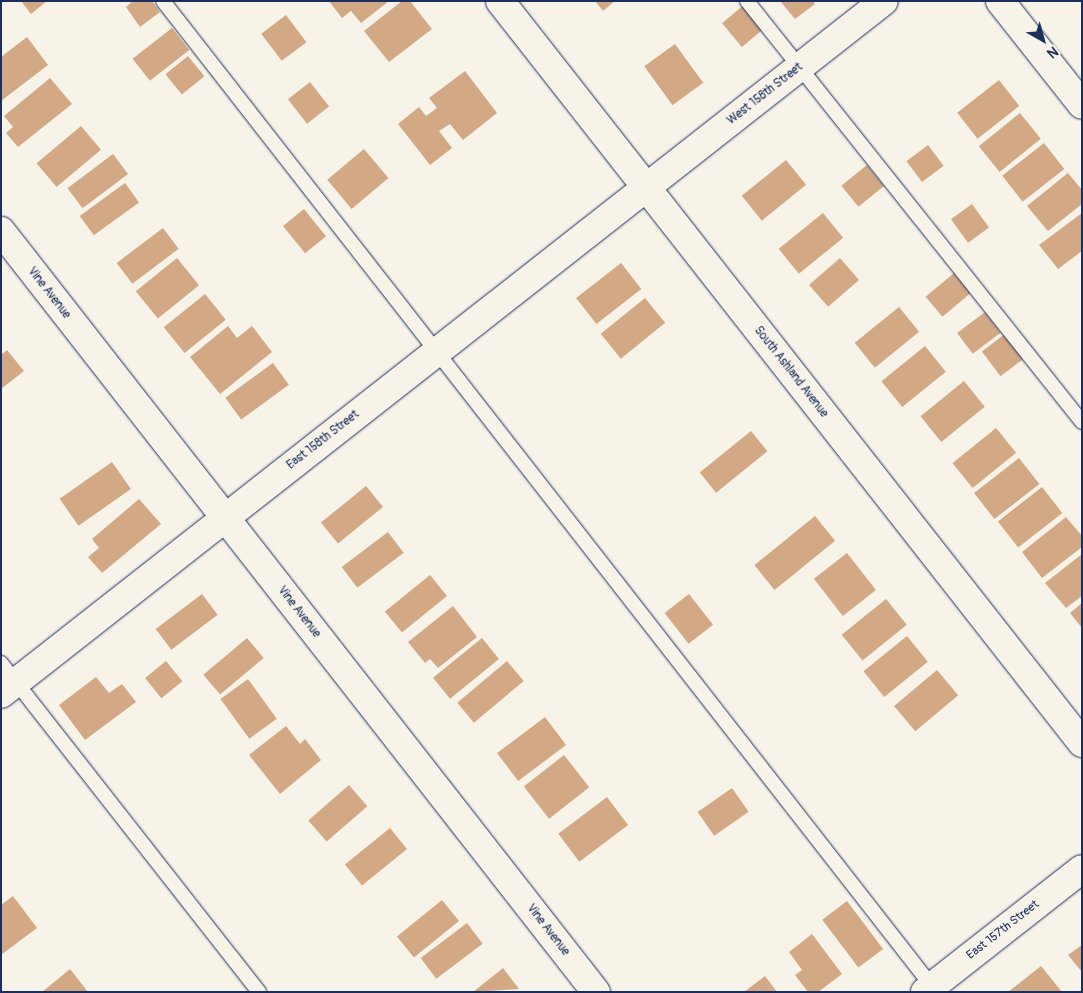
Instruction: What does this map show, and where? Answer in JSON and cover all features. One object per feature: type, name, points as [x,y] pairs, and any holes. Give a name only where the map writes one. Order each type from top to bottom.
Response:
[{"type":"street","name":"South Ashland Avenue","points":[[500,1],[1082,744]]},
{"type":"street","name":"West 158th Street","points":[[646,187],[884,1]]},
{"type":"street","points":[[1000,1],[1082,105]]},
{"type":"street","name":"East 158th Street","points":[[6,679],[225,518],[646,187]]},
{"type":"street","name":"Vine Avenue","points":[[1,231],[596,992]]},
{"type":"street","name":"East 157th Street","points":[[931,990],[1082,869]]},
{"type":"lane","points":[[163,1],[931,990]]},
{"type":"lane","points":[[747,1],[1082,422]]},
{"type":"lane","points":[[6,679],[259,992]]},
{"type":"building","points":[[21,1],[47,1],[31,14]]},
{"type":"building","points":[[133,1],[152,1],[160,12],[140,27],[126,7]]},
{"type":"building","points":[[329,1],[389,1],[361,23],[351,11],[342,18]]},
{"type":"building","points":[[402,1],[410,1],[432,29],[389,62],[364,31]]},
{"type":"building","points":[[595,1],[615,1],[603,11]]},
{"type":"building","points":[[780,1],[813,1],[815,4],[795,19]]},
{"type":"building","points":[[745,4],[765,28],[742,47],[722,23]]},
{"type":"building","points":[[286,15],[306,42],[282,61],[261,34]]},
{"type":"building","points":[[172,28],[189,50],[150,81],[133,59]]},
{"type":"building","points":[[27,37],[48,65],[1,101],[1,57]]},
{"type":"building","points":[[675,44],[703,83],[672,105],[644,66]]},
{"type":"building","points":[[188,56],[204,76],[182,94],[165,74]]},
{"type":"building","points":[[465,71],[497,113],[463,140],[450,124],[439,131],[452,148],[430,165],[398,124],[419,107],[426,116],[437,108],[429,98]]},
{"type":"building","points":[[50,78],[72,104],[18,147],[6,133],[13,127],[4,116]]},
{"type":"building","points":[[999,80],[1019,106],[978,139],[957,113]]},
{"type":"building","points":[[310,82],[329,106],[307,124],[288,99]]},
{"type":"building","points":[[1020,113],[1041,139],[1000,172],[979,146]]},
{"type":"building","points":[[81,126],[101,150],[56,187],[37,163]]},
{"type":"building","points":[[1044,143],[1064,169],[1023,202],[1002,176]]},
{"type":"building","points":[[928,145],[944,166],[922,182],[906,161]]},
{"type":"building","points":[[364,149],[388,178],[352,209],[327,180]]},
{"type":"building","points":[[113,154],[128,174],[83,208],[67,188]]},
{"type":"building","points":[[786,160],[806,185],[762,221],[742,196]]},
{"type":"building","points":[[867,165],[884,186],[858,207],[841,186]]},
{"type":"building","points":[[1068,173],[1082,190],[1082,204],[1048,231],[1027,206]]},
{"type":"building","points":[[125,183],[139,202],[94,235],[80,216]]},
{"type":"building","points":[[972,204],[989,227],[968,243],[951,219]]},
{"type":"building","points":[[304,209],[326,236],[305,253],[283,226]]},
{"type":"building","points":[[823,213],[843,238],[799,274],[779,249]]},
{"type":"building","points":[[1082,213],[1082,251],[1058,269],[1039,245]]},
{"type":"building","points":[[163,228],[179,249],[132,284],[117,263]]},
{"type":"building","points":[[177,258],[199,285],[158,319],[136,291]]},
{"type":"building","points":[[840,258],[859,280],[828,307],[809,285]]},
{"type":"building","points":[[621,263],[641,289],[596,324],[576,298]]},
{"type":"building","points":[[954,273],[971,293],[942,317],[926,297]]},
{"type":"building","points":[[205,294],[226,320],[185,353],[164,327]]},
{"type":"building","points":[[645,298],[665,323],[621,359],[601,334]]},
{"type":"building","points":[[899,307],[919,332],[875,368],[855,343]]},
{"type":"building","points":[[985,312],[1001,333],[973,354],[957,333]]},
{"type":"building","points":[[228,326],[237,338],[252,326],[272,352],[220,394],[190,357]]},
{"type":"building","points":[[1005,334],[1024,359],[1000,376],[982,351]]},
{"type":"building","points":[[925,346],[946,372],[902,407],[881,381]]},
{"type":"building","points":[[7,350],[24,371],[1,389],[1,355]]},
{"type":"building","points":[[273,363],[289,385],[241,420],[225,398]]},
{"type":"building","points":[[964,381],[985,407],[941,442],[920,416]]},
{"type":"building","points":[[996,428],[1016,453],[973,488],[952,463]]},
{"type":"building","points":[[751,431],[767,451],[716,493],[700,473]]},
{"type":"building","points":[[1019,458],[1039,484],[994,519],[974,493]]},
{"type":"building","points":[[112,462],[131,489],[79,526],[60,499]]},
{"type":"building","points":[[366,486],[383,507],[338,543],[321,523]]},
{"type":"building","points":[[1042,487],[1062,513],[1018,547],[998,521]]},
{"type":"building","points":[[139,499],[161,524],[102,573],[88,557],[99,548],[92,539]]},
{"type":"building","points":[[815,516],[835,541],[775,590],[754,565]]},
{"type":"building","points":[[1066,517],[1082,536],[1082,547],[1042,578],[1022,552]]},
{"type":"building","points":[[388,532],[404,553],[357,588],[342,567]]},
{"type":"building","points":[[847,553],[876,590],[843,616],[814,579]]},
{"type":"building","points":[[1082,554],[1082,596],[1066,608],[1045,583]]},
{"type":"building","points":[[430,575],[447,596],[402,632],[385,612]]},
{"type":"building","points":[[202,594],[218,615],[171,650],[156,629]]},
{"type":"building","points":[[689,594],[713,625],[689,644],[665,613]]},
{"type":"building","points":[[886,599],[907,625],[862,661],[842,635]]},
{"type":"building","points":[[1082,603],[1082,628],[1070,613]]},
{"type":"building","points":[[453,606],[477,637],[438,668],[430,659],[425,663],[408,642]]},
{"type":"building","points":[[907,636],[928,662],[884,697],[863,671]]},
{"type":"building","points":[[247,638],[264,658],[220,695],[203,675]]},
{"type":"building","points":[[482,638],[499,659],[450,699],[433,678]]},
{"type":"building","points":[[166,661],[182,681],[161,698],[145,678]]},
{"type":"building","points":[[507,661],[524,681],[474,723],[457,703]]},
{"type":"building","points":[[937,670],[958,695],[915,731],[894,706]]},
{"type":"building","points":[[96,677],[109,693],[122,684],[136,702],[85,740],[59,705]]},
{"type":"building","points":[[248,679],[277,719],[249,739],[220,699]]},
{"type":"building","points":[[545,717],[566,745],[518,781],[497,753]]},
{"type":"building","points":[[286,726],[300,744],[305,739],[321,760],[280,794],[249,755]]},
{"type":"building","points":[[564,755],[589,787],[549,819],[524,786]]},
{"type":"building","points":[[349,785],[367,806],[327,842],[308,820]]},
{"type":"building","points":[[732,788],[749,812],[714,836],[698,812]]},
{"type":"building","points":[[607,797],[628,825],[579,862],[558,834]]},
{"type":"building","points":[[390,828],[407,849],[362,885],[345,865]]},
{"type":"building","points":[[13,896],[37,928],[1,955],[1,905]]},
{"type":"building","points":[[442,900],[459,921],[414,957],[397,937]]},
{"type":"building","points":[[847,901],[883,949],[858,968],[822,920]]},
{"type":"building","points":[[467,923],[483,944],[436,979],[421,958]]},
{"type":"building","points":[[812,934],[842,974],[818,992],[808,992],[795,975],[802,970],[789,952]]},
{"type":"building","points":[[1082,945],[1082,972],[1068,955]]},
{"type":"building","points":[[1041,966],[1062,992],[1008,992]]},
{"type":"building","points":[[503,968],[519,989],[473,992]]},
{"type":"building","points":[[70,969],[88,992],[42,992]]},
{"type":"building","points":[[765,976],[777,992],[744,992]]}]
